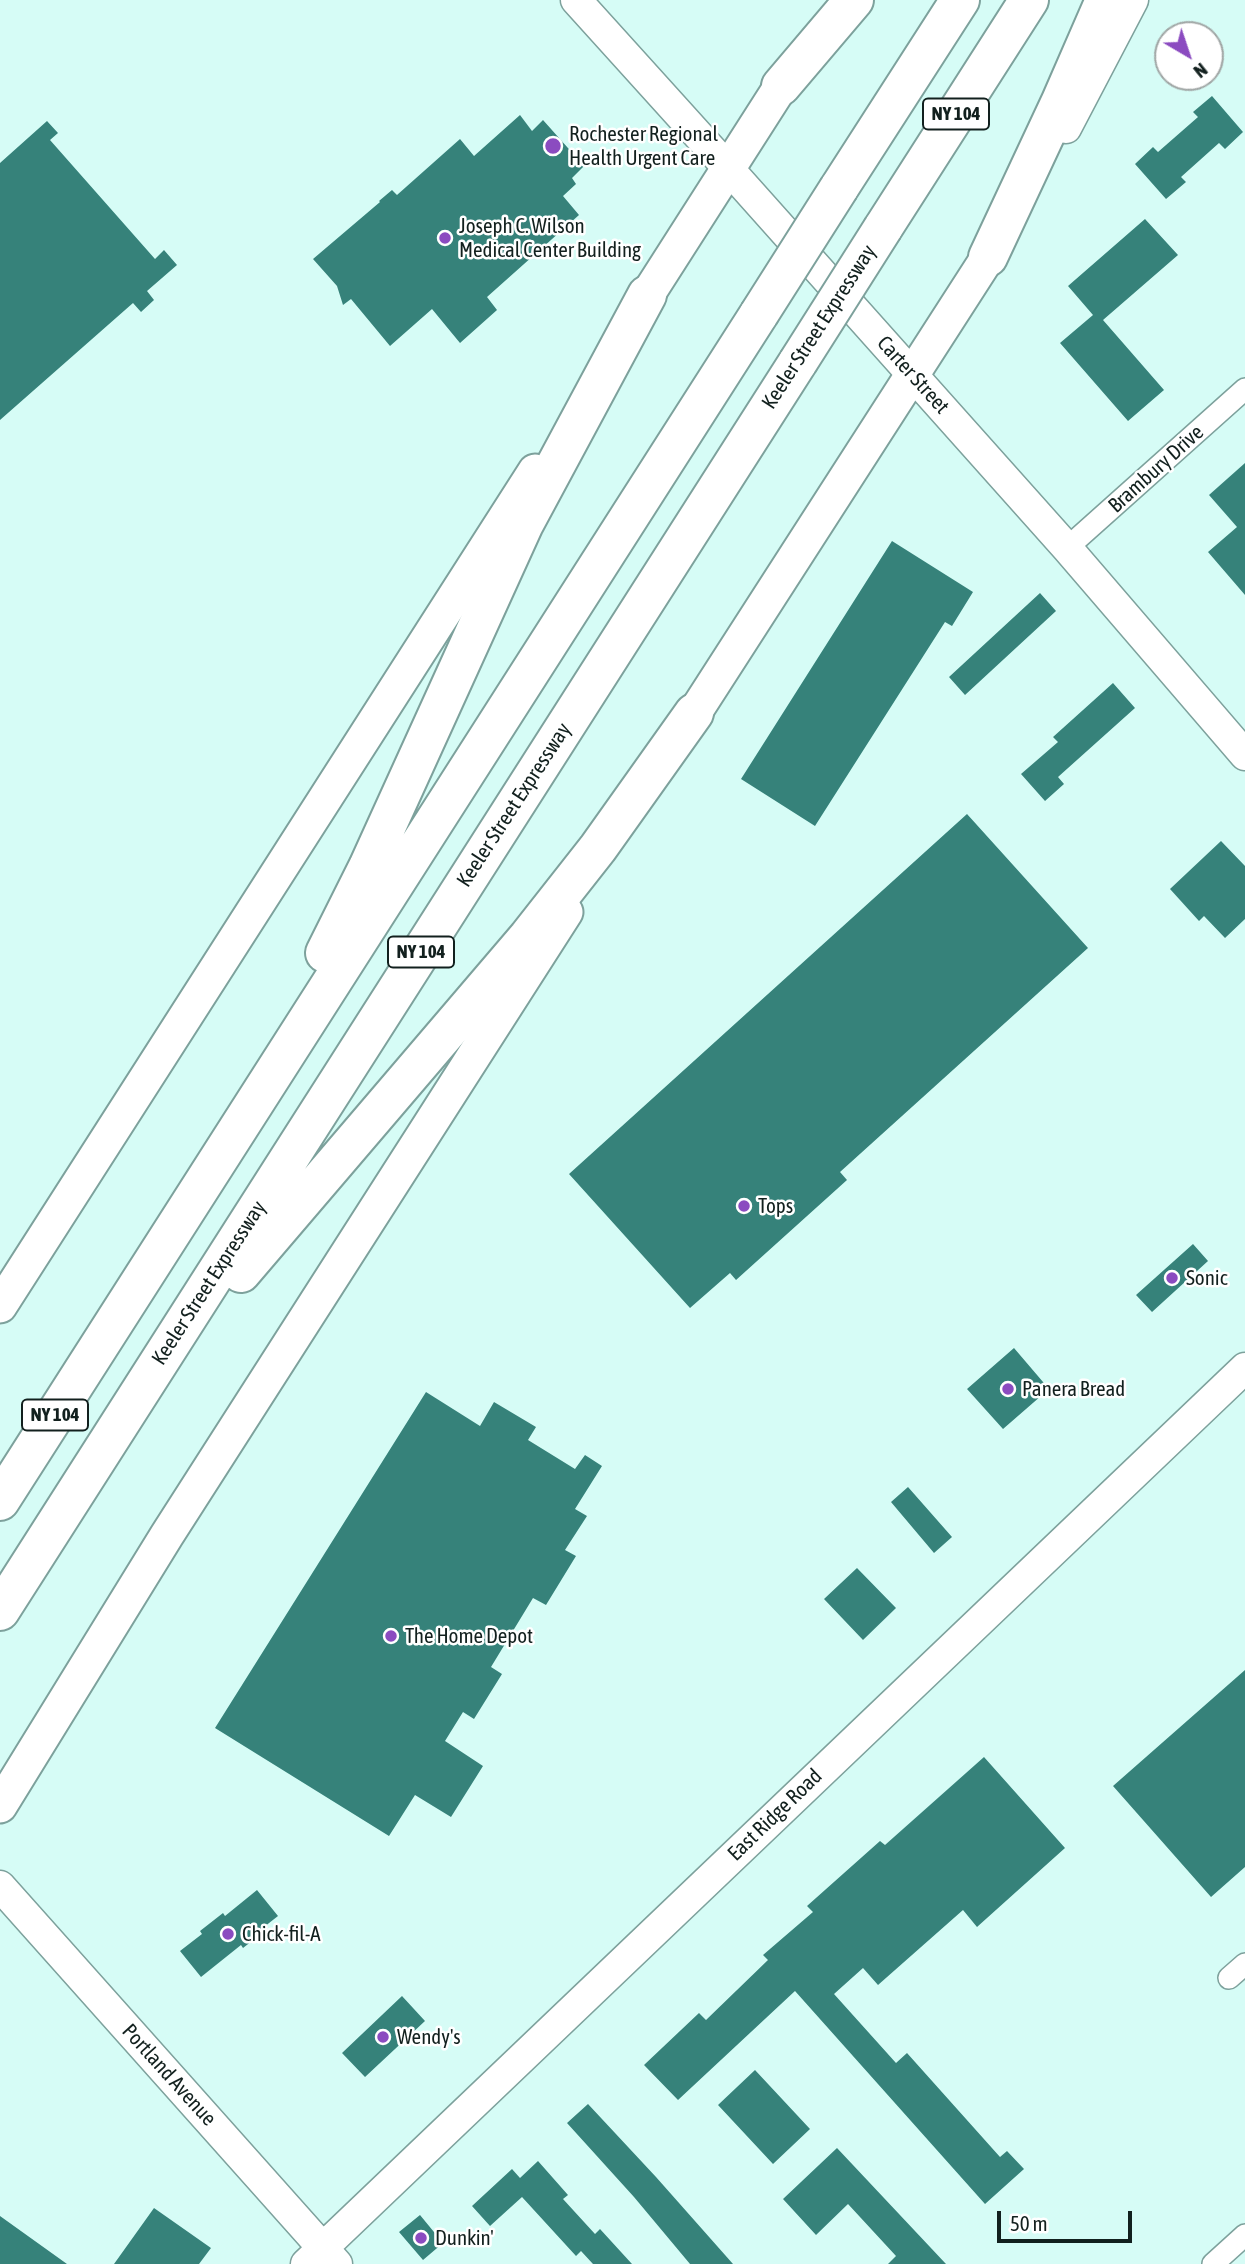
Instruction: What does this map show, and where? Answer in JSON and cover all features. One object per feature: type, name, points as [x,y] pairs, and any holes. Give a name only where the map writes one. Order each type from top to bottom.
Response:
[{"type":"highway","points":[[781,86],[854,0]]},
{"type":"highway","name":"NY 104","points":[[0,1502],[960,0]]},
{"type":"highway","name":"Keeler Street Expressway","points":[[0,1611],[1029,0]]},
{"type":"highway","points":[[988,257],[1105,0]]},
{"type":"highway","points":[[111,1328],[243,1103],[330,944],[368,867],[524,524],[647,295]]},
{"type":"highway","points":[[43,1543],[253,1258],[528,937],[598,848],[694,713]]},
{"type":"main road","name":"Carter Street","points":[[576,0],[1067,548],[1245,755]]},
{"type":"main road","points":[[0,1306],[727,167],[843,0]]},
{"type":"main road","points":[[0,1806],[167,1535],[988,257],[1056,146],[1133,0]]},
{"type":"main road","name":"East Ridge Road","points":[[322,2258],[1245,1368]]},
{"type":"main road","name":"Portland Avenue","points":[[0,1886],[322,2258]]},
{"type":"street","name":"Brambury Drive","points":[[1067,548],[1245,389]]},
{"type":"street","points":[[1213,2264],[1245,2235]]},
{"type":"building","points":[[1212,96],[1243,132],[1225,149],[1219,143],[1181,177],[1186,182],[1166,199],[1135,164],[1153,147],[1158,152],[1198,117],[1193,112]]},
{"type":"building","name":"Joseph C. Wilson Medical Center Building","points":[[520,115],[532,131],[543,120],[584,166],[572,178],[576,184],[563,196],[579,215],[487,297],[497,310],[460,343],[432,309],[390,346],[351,299],[343,305],[337,286],[313,259],[392,190],[397,195],[460,139],[474,156]]},
{"type":"building","points":[[47,121],[58,133],[50,140],[155,259],[164,250],[177,265],[147,291],[154,300],[141,312],[133,303],[0,420],[0,163]]},
{"type":"building","points":[[1145,219],[1178,255],[1103,320],[1164,390],[1128,421],[1060,343],[1093,315],[1068,286]]},
{"type":"building","points":[[1245,463],[1245,595],[1208,552],[1237,527],[1209,495]]},
{"type":"building","points":[[892,541],[973,592],[952,626],[945,622],[815,826],[741,779]]},
{"type":"building","points":[[1040,593],[1056,611],[965,695],[949,677]]},
{"type":"building","points":[[1113,683],[1135,708],[1058,777],[1064,784],[1045,801],[1021,774],[1058,742],[1053,737]]},
{"type":"building","points":[[967,814],[1088,948],[840,1172],[847,1180],[736,1280],[730,1273],[690,1308],[569,1174]]},
{"type":"building","points":[[1221,841],[1245,866],[1245,919],[1225,938],[1204,916],[1199,921],[1170,889]]},
{"type":"building","name":"Sonic","points":[[1193,1244],[1208,1261],[1152,1312],[1136,1295]]},
{"type":"building","name":"Panera Bread","points":[[1014,1348],[1049,1389],[1003,1429],[967,1389]]},
{"type":"building","name":"The Home Depot","points":[[426,1392],[480,1426],[494,1402],[536,1427],[528,1440],[575,1469],[585,1455],[602,1466],[575,1509],[587,1516],[565,1550],[576,1556],[546,1605],[533,1598],[491,1667],[502,1674],[474,1719],[463,1712],[445,1741],[483,1766],[451,1817],[415,1795],[389,1836],[215,1728]]},
{"type":"building","points":[[908,1487],[952,1537],[934,1553],[891,1502]]},
{"type":"building","points":[[857,1568],[896,1608],[863,1640],[824,1599]]},
{"type":"building","points":[[1245,1670],[1245,1867],[1211,1897],[1113,1786]]},
{"type":"building","points":[[984,1757],[1065,1848],[977,1927],[963,1910],[878,1985],[863,1968],[834,1994],[896,2063],[907,2053],[1000,2157],[1007,2151],[1024,2169],[985,2204],[795,1991],[678,2100],[644,2065],[699,2013],[706,2020],[768,1960],[763,1955],[813,1912],[807,1906],[880,1841],[885,1845]]},
{"type":"building","name":"Chick-fil-A","points":[[257,1890],[278,1916],[255,1934],[257,1937],[243,1948],[241,1945],[201,1977],[180,1951],[202,1934],[200,1931],[223,1913],[225,1916]]},
{"type":"building","name":"Wendy's","points":[[402,1996],[425,2021],[365,2077],[342,2053]]},
{"type":"building","points":[[755,2070],[810,2129],[773,2164],[718,2105]]},
{"type":"building","points":[[588,2104],[733,2264],[690,2264],[567,2123]]},
{"type":"building","points":[[837,2148],[946,2264],[888,2264],[896,2256],[848,2204],[816,2235],[783,2199]]},
{"type":"building","points":[[538,2161],[568,2195],[563,2199],[595,2234],[600,2229],[632,2264],[593,2264],[581,2251],[576,2256],[522,2197],[490,2226],[472,2206],[512,2169],[520,2178]]},
{"type":"building","points":[[154,2208],[211,2248],[199,2264],[114,2264]]},
{"type":"building","name":"Dunkin'","points":[[420,2215],[443,2243],[423,2260],[399,2232]]},
{"type":"building","points":[[0,2216],[67,2264],[0,2264]]},
{"type":"place","name":"Rochester Regional Health Urgent Care","points":[[553,146]]},
{"type":"place","name":"Joseph C. Wilson Medical Center Building","points":[[445,238]]},
{"type":"place","name":"Tops","points":[[744,1206]]},
{"type":"place","name":"Sonic","points":[[1172,1278]]},
{"type":"place","name":"Panera Bread","points":[[1008,1389]]},
{"type":"place","name":"The Home Depot","points":[[391,1636]]},
{"type":"place","name":"Chick-fil-A","points":[[228,1934]]},
{"type":"place","name":"Wendy's","points":[[383,2037]]},
{"type":"place","name":"Dunkin'","points":[[421,2238]]}]
